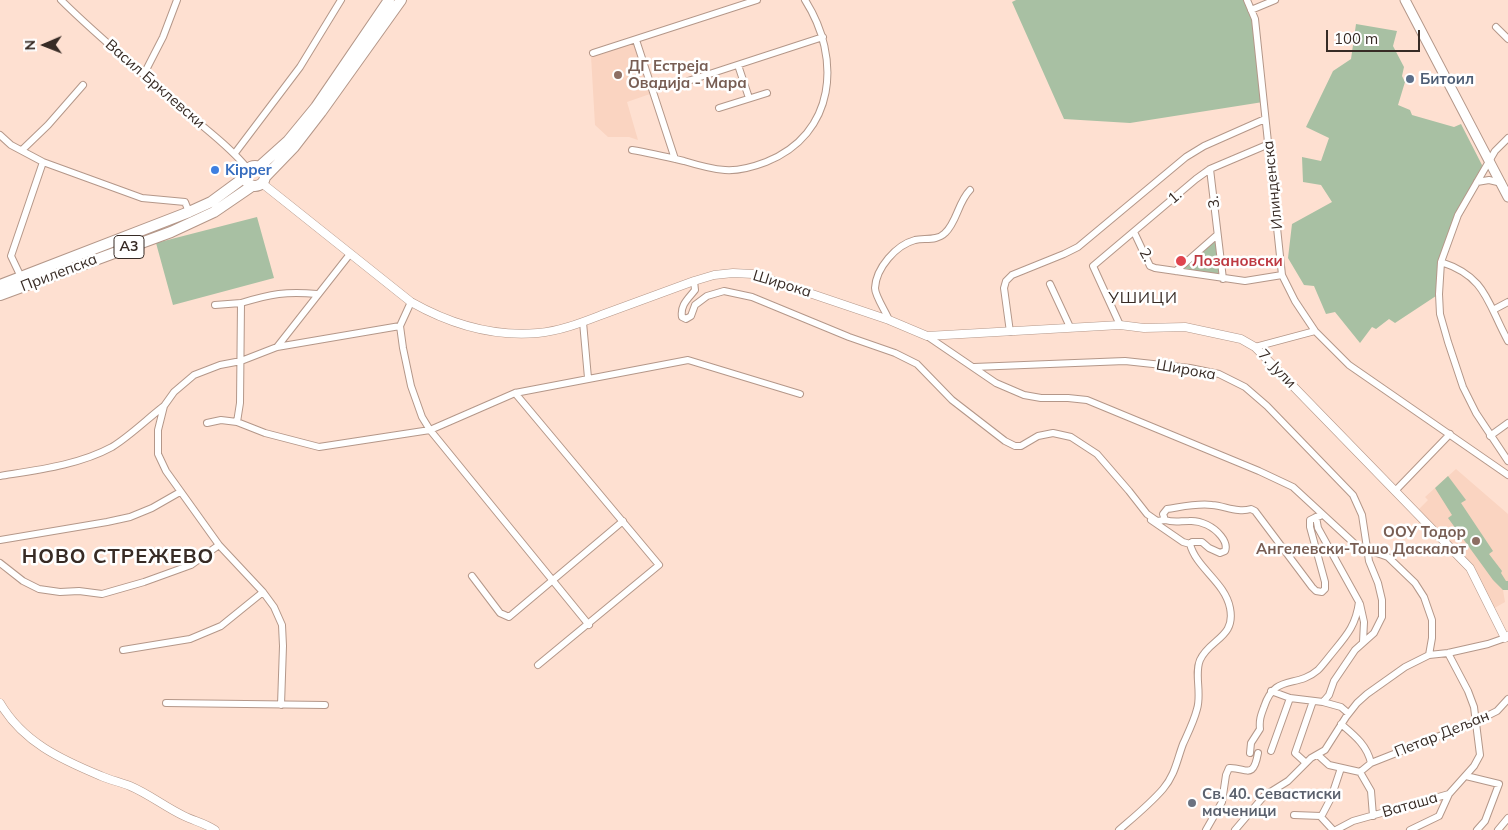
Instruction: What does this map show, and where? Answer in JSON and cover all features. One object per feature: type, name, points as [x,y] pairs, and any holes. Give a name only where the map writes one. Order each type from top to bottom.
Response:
[{"type":"main road","name":"A3","points":[[247,173],[253,166],[259,166],[288,141],[316,107],[389,0]]},
{"type":"main road","name":"Прилепска","points":[[0,295],[171,232],[214,212],[260,182],[316,119],[401,0]]},
{"type":"main road","points":[[1405,0],[1508,197]]},
{"type":"main road","points":[[247,173],[247,183],[260,182],[264,170],[259,166]]},
{"type":"main road","name":"Прилепска","points":[[0,285],[190,212],[211,202],[247,173]]},
{"type":"street","name":"Васил Брклевски","points":[[61,0],[174,102],[235,153],[247,173]]},
{"type":"street","points":[[144,74],[163,37],[176,0]]},
{"type":"street","points":[[235,153],[300,67],[340,0]]},
{"type":"street","points":[[592,53],[757,0]]},
{"type":"street","points":[[632,150],[726,170],[751,168],[777,157],[798,143],[814,124],[824,102],[828,63],[824,37],[813,12],[805,0]]},
{"type":"street","name":"Илинденска","points":[[1247,0],[1255,19],[1282,274],[1295,301],[1315,331],[1349,364],[1508,475]]},
{"type":"street","points":[[1251,10],[1275,0]]},
{"type":"street","points":[[1496,27],[1508,39]]},
{"type":"street","points":[[688,81],[824,37]]},
{"type":"street","points":[[636,40],[675,159]]},
{"type":"street","points":[[738,65],[749,98]]},
{"type":"street","points":[[22,150],[48,125],[83,85]]},
{"type":"street","points":[[719,108],[767,93]]},
{"type":"street","points":[[1010,332],[1004,288],[1006,280],[1012,275],[1078,247],[1186,157],[1204,146],[1265,119]]},
{"type":"street","points":[[0,135],[11,145],[43,162],[142,198],[185,202],[190,212]]},
{"type":"street","points":[[1495,465],[1506,459],[1476,414],[1463,387],[1440,314],[1439,294],[1441,262],[1458,215],[1494,151],[1508,138]]},
{"type":"street","name":"1.","points":[[1120,325],[1092,266],[1210,169],[1269,144]]},
{"type":"street","points":[[21,277],[11,256],[43,162]]},
{"type":"street","name":"3.","points":[[1210,169],[1223,279]]},
{"type":"street","points":[[1477,182],[1485,180],[1502,183]]},
{"type":"street","name":"Широка","points":[[260,182],[411,302],[430,313],[463,326],[507,334],[540,333],[583,322],[714,275],[733,273],[753,274],[889,320],[927,336],[996,383],[1024,395],[1041,398],[1087,400],[1259,471],[1293,487],[1320,516],[1357,546],[1388,557],[1415,583],[1424,597],[1432,620],[1432,638],[1429,655]]},
{"type":"street","points":[[889,320],[875,290],[876,281],[884,265],[900,248],[912,241],[934,238],[944,234],[970,190]]},
{"type":"street","name":"2.","points":[[1134,232],[1150,266],[1155,268],[1245,281],[1282,274]]},
{"type":"street","points":[[1176,271],[1217,235]]},
{"type":"street","points":[[277,347],[350,254]]},
{"type":"street","points":[[1441,262],[1456,267],[1472,277],[1480,286],[1508,341]]},
{"type":"street","points":[[694,281],[695,290],[683,305],[682,317],[686,319],[691,316],[695,306],[707,296],[724,291],[752,297],[849,337],[895,353],[917,364],[952,400],[1005,441],[1015,446],[1021,446],[1038,436],[1053,433],[1071,438],[1096,454],[1129,491],[1153,523],[1182,542],[1190,544],[1192,542],[1202,542],[1217,553],[1225,551],[1226,547],[1220,535],[1203,523],[1191,520],[1172,523],[1165,520],[1157,521],[1147,514]]},
{"type":"street","points":[[1050,284],[1070,328]]},
{"type":"street","points":[[215,305],[241,304],[268,295],[294,292],[317,294]]},
{"type":"street","points":[[411,302],[400,326],[411,386],[422,417],[430,430],[589,625]]},
{"type":"street","points":[[1493,310],[1508,302]]},
{"type":"street","points":[[237,422],[240,403],[241,304]]},
{"type":"street","points":[[583,322],[588,378]]},
{"type":"street","name":"7. Јули","points":[[927,336],[1120,325],[1144,328],[1185,327],[1241,339],[1255,347],[1470,568],[1507,637]]},
{"type":"street","points":[[0,476],[80,460],[113,446],[164,406],[174,392],[194,375],[220,365],[241,362],[277,347],[400,326]]},
{"type":"street","points":[[1255,347],[1315,331]]},
{"type":"street","points":[[207,424],[222,420],[237,422],[265,433],[319,447],[430,430],[515,393],[688,360],[800,394]]},
{"type":"street","name":"Широка","points":[[974,367],[1125,361],[1190,368],[1219,374],[1245,387],[1353,495],[1362,515],[1368,550]]},
{"type":"street","points":[[515,393],[659,565],[589,625],[538,665]]},
{"type":"street","points":[[164,406],[158,430],[158,454],[166,471],[219,545],[263,592],[274,607],[282,626],[281,705]]},
{"type":"street","points":[[1490,436],[1508,423]]},
{"type":"street","points":[[1396,490],[1450,434]]},
{"type":"street","points":[[0,540],[130,517],[152,508],[180,492]]},
{"type":"street","points":[[1165,520],[1163,514],[1167,509],[1177,507],[1210,504],[1243,511],[1251,509],[1255,511],[1312,587],[1316,591],[1322,592],[1325,589],[1325,582],[1310,527],[1310,520],[1320,516]]},
{"type":"street","points":[[1320,516],[1318,528],[1359,602],[1364,622],[1363,642]]},
{"type":"street","points":[[472,576],[500,613],[509,617],[623,521]]},
{"type":"street","points":[[1119,830],[1164,788],[1174,772],[1198,708],[1200,691],[1198,663],[1203,653],[1222,638],[1230,623],[1230,608],[1227,599],[1214,578],[1192,551],[1190,544]]},
{"type":"street","points":[[0,563],[23,582],[40,589],[102,594],[144,582],[191,565],[219,545]]},
{"type":"street","points":[[1323,702],[1329,695],[1334,681],[1355,650],[1374,633],[1382,617],[1382,600],[1378,583],[1369,561],[1368,550]]},
{"type":"street","points":[[123,650],[190,639],[221,626],[263,592]]},
{"type":"street","points":[[1250,753],[1251,742],[1260,729],[1259,720],[1266,698],[1271,690],[1317,671],[1351,630],[1359,602]]},
{"type":"street","points":[[1239,829],[1264,796],[1288,781],[1311,758],[1318,756],[1326,750],[1348,713],[1367,694],[1404,667],[1429,655],[1448,653],[1488,644],[1507,637]]},
{"type":"street","name":"Ваташа","points":[[1334,830],[1353,821],[1449,794],[1466,776],[1480,755],[1474,707],[1468,690],[1448,653]]},
{"type":"street","points":[[1271,690],[1290,698],[1323,702],[1341,707],[1348,713]]},
{"type":"street","points":[[1271,751],[1290,698]]},
{"type":"street","name":"Петар Дељан","points":[[1360,772],[1371,763],[1498,711],[1508,699]]},
{"type":"street","points":[[1306,763],[1295,753],[1313,701]]},
{"type":"street","points":[[0,703],[18,728],[34,742],[102,777],[128,785],[155,798],[183,815],[208,825],[215,830]]},
{"type":"street","points":[[166,703],[325,705]]},
{"type":"street","points":[[1341,724],[1359,738],[1369,753],[1371,763]]},
{"type":"street","points":[[1206,830],[1222,802],[1226,775],[1229,768],[1245,772],[1251,769],[1256,764],[1258,753]]},
{"type":"street","points":[[1318,756],[1329,765],[1360,772],[1371,791],[1373,816]]},
{"type":"street","points":[[1321,816],[1331,798],[1341,768]]},
{"type":"street","points":[[1466,776],[1499,784],[1485,821],[1477,830]]},
{"type":"street","points":[[1410,830],[1439,816],[1449,794]]},
{"type":"street","points":[[1294,815],[1321,816],[1334,830]]},
{"type":"street","points":[[1498,830],[1508,818]]},
{"type":"shaded area","name":"ДГ Естреја Овадија - Мара","points":[[633,43],[636,45],[650,94],[627,102],[638,140],[629,137],[608,137],[595,125],[591,56]]},
{"type":"shaded area","name":"ООУ Тодор Ангелевски-Тошо Даскалот","points":[[1456,469],[1508,514],[1508,590],[1503,590],[1505,602],[1491,610],[1470,568],[1416,512],[1428,500],[1425,497]]},
{"type":"green space","points":[[1016,0],[1247,0],[1255,19],[1263,102],[1130,123],[1064,119],[1012,2]]},
{"type":"green space","points":[[1356,24],[1397,31],[1393,46],[1404,67],[1402,76],[1405,82],[1398,105],[1410,110],[1412,115],[1454,127],[1461,124],[1482,165],[1481,175],[1458,215],[1441,262],[1439,294],[1395,323],[1389,319],[1376,329],[1372,327],[1360,343],[1335,312],[1326,314],[1314,286],[1304,285],[1288,258],[1292,224],[1332,202],[1321,185],[1303,182],[1302,157],[1321,161],[1329,138],[1306,127],[1333,71],[1351,59]]},
{"type":"green space","points":[[257,217],[274,278],[173,305],[156,243]]},
{"type":"green space","points":[[1217,235],[1223,279],[1176,271]]},
{"type":"green space","points":[[1448,476],[1466,500],[1461,503],[1493,551],[1489,554],[1502,571],[1501,573],[1506,581],[1508,581],[1508,590],[1503,590],[1493,580],[1448,518],[1452,515],[1435,488]]},
{"type":"place","name":"ДГ Естреја Овадија - Мара","points":[[618,75]]},
{"type":"place","name":"Битоил","points":[[1410,79]]},
{"type":"place","name":"Kipper","points":[[215,170]]},
{"type":"place","name":"Лозановски","points":[[1181,261]]},
{"type":"place","name":"ООУ Тодор Ангелевски-Тошо Даскалот","points":[[1476,541]]},
{"type":"place","name":"Св. 40. Севастиски маченици","points":[[1192,803]]},
{"type":"district","name":"УШИЦИ","points":[[1143,298]]},
{"type":"district","name":"НОВО СТРЕЖЕВО","points":[[118,557]]}]
